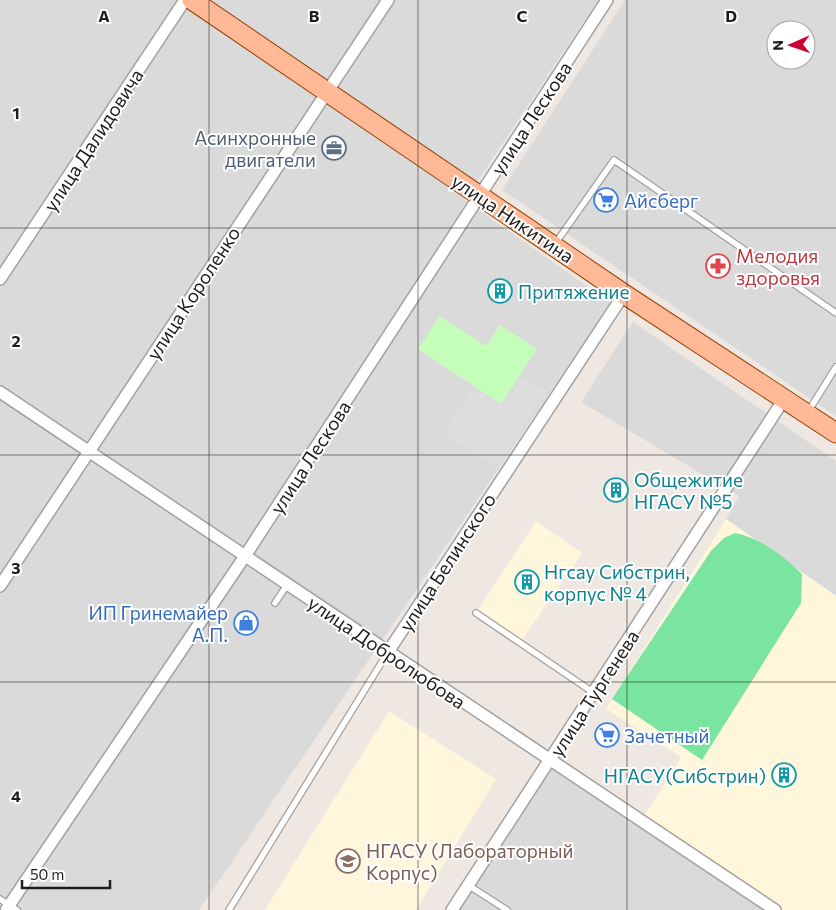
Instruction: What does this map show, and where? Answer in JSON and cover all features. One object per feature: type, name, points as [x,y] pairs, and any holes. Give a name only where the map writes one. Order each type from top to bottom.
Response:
[{"type":"main road","name":"улица Никитина","points":[[192,0],[624,294],[836,433]]},
{"type":"street","name":"улица Далидовича","points":[[0,278],[185,0]]},
{"type":"street","name":"улица Короленко","points":[[0,586],[325,92],[388,0]]},
{"type":"street","name":"улица Лескова","points":[[8,906],[245,556],[607,0]]},
{"type":"street","name":"улица Белинского","points":[[388,652],[624,294]]},
{"type":"street","name":"улица Добролюбова","points":[[0,392],[775,910]]},
{"type":"street","name":"улица Тургенева","points":[[452,910],[784,400]]},
{"type":"lane","points":[[554,245],[614,160],[836,313]]},
{"type":"lane","points":[[807,414],[836,367]]},
{"type":"lane","points":[[274,603],[287,585]]},
{"type":"lane","points":[[476,613],[594,693]]},
{"type":"lane","name":"улица Белинского","points":[[229,910],[388,652]]},
{"type":"lane","points":[[468,886],[507,910]]},
{"type":"shaded area","points":[[0,0],[598,0],[465,200],[611,303],[199,910],[10,910],[0,903]]},
{"type":"shaded area","points":[[625,0],[836,0],[836,416],[502,190]]},
{"type":"shaded area","points":[[633,322],[836,461],[836,596],[726,519],[739,496],[581,402]]},
{"type":"shaded area","points":[[523,377],[546,391],[497,468],[443,433],[473,387],[504,407]]},
{"type":"shaded area","points":[[726,519],[836,596],[836,910],[777,910],[641,821],[681,757],[606,709]]},
{"type":"shaded area","points":[[536,521],[582,553],[520,643],[476,613]]},
{"type":"shaded area","points":[[389,711],[496,779],[416,910],[265,910]]},
{"type":"shaded area","points":[[550,761],[773,910],[452,910]]},
{"type":"green space","points":[[440,316],[486,346],[500,325],[537,349],[501,404],[418,349]]},
{"type":"green space","points":[[735,533],[763,543],[802,574],[801,603],[702,760],[612,699],[711,551],[724,538]]},
{"type":"place","name":"Асинхронные двигатели","points":[[334,148]]},
{"type":"place","name":"Айсберг","points":[[606,200]]},
{"type":"place","name":"Мелодия здоровья","points":[[718,266]]},
{"type":"place","name":"Притяжение","points":[[500,291]]},
{"type":"place","name":"Общежитие НГАСУ №5","points":[[616,490]]},
{"type":"place","name":"Нгсау Сибстрин, корпус № 4","points":[[527,582]]},
{"type":"place","name":"ИП Гринемайер А.П.","points":[[246,623]]},
{"type":"place","name":"Зачетный","points":[[607,735]]},
{"type":"place","name":"НГАСУ(Сибстрин)","points":[[784,775]]},
{"type":"place","name":"НГАСУ (Лабораторный Корпус)","points":[[348,861]]}]
